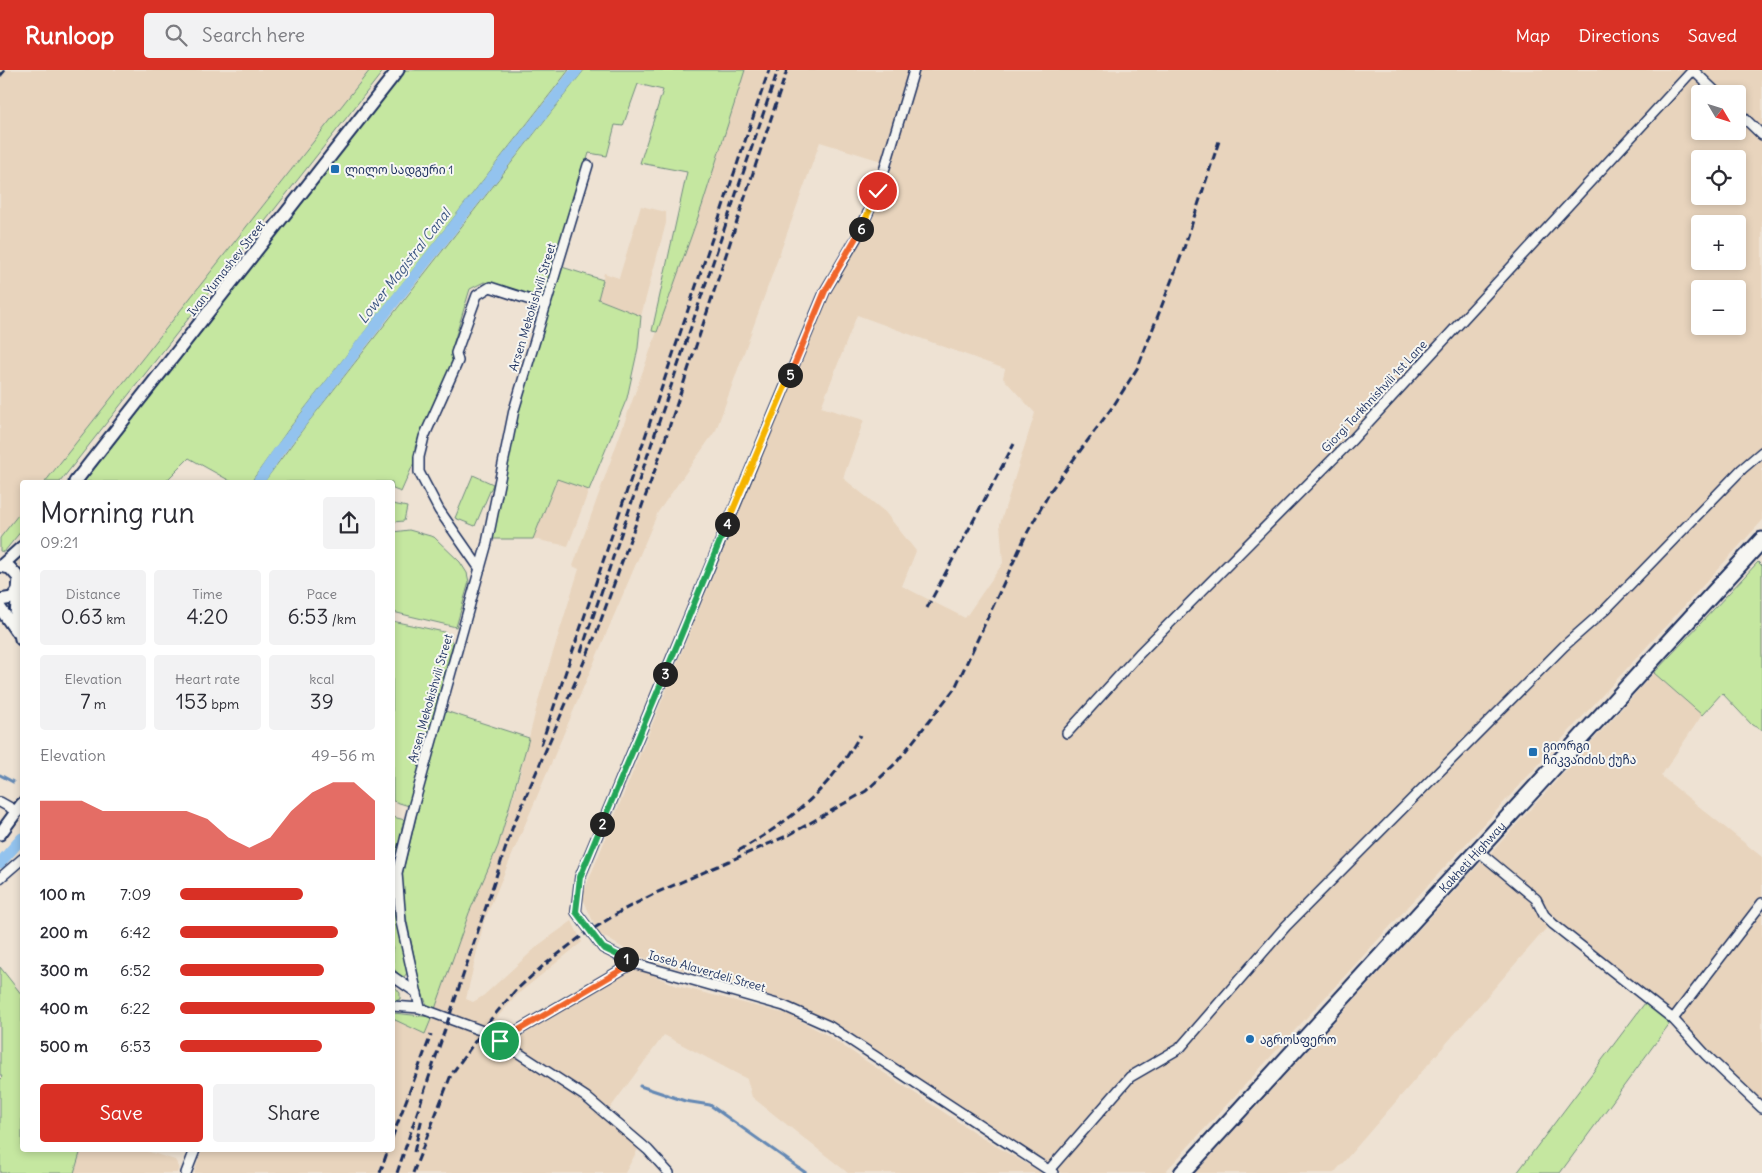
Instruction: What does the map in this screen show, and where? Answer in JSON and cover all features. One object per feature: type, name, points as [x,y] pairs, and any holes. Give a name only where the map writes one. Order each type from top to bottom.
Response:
[{"type":"highway","name":"Kakheti Highway","points":[[1182,1173],[1762,540]]},
{"type":"street","name":"Ivan Yumashev Street","points":[[77,480],[398,70]]},
{"type":"street","name":"Ioseb Alaverdeli Street","points":[[914,70],[878,191],[857,237],[825,291],[580,877],[576,912],[603,948],[633,963],[775,1003],[829,1026],[1051,1171]]},
{"type":"street","points":[[1693,70],[1709,85]]},
{"type":"street","name":"Giorgi Tarkhnishvili 1st Lane","points":[[1067,733],[1139,654],[1353,439],[1693,70]]},
{"type":"street","points":[[1746,120],[1762,135]]},
{"type":"street","name":"Arsen Mekokishvili Street","points":[[420,1008],[401,922],[398,873],[411,815],[480,569],[514,410],[588,165]]},
{"type":"street","points":[[480,569],[439,510],[419,472],[419,457],[424,437],[458,361],[456,353],[477,295],[490,288],[546,305]]},
{"type":"street","points":[[1051,1171],[1130,1077],[1180,1048],[1286,926],[1564,646],[1606,609],[1742,469],[1762,452]]},
{"type":"street","points":[[1,566],[20,549]]},
{"type":"street","points":[[1,566],[14,570],[20,582],[16,615],[20,632]]},
{"type":"street","points":[[0,600],[12,598],[20,582]]},
{"type":"street","points":[[0,608],[20,637]]},
{"type":"street","points":[[0,802],[20,808],[0,834]]},
{"type":"street","points":[[1477,850],[1536,900],[1544,915],[1553,924],[1673,1019],[1706,1055],[1762,1108]]},
{"type":"street","points":[[0,878],[20,862]]},
{"type":"street","points":[[1673,1019],[1762,903]]},
{"type":"street","points":[[500,1041],[633,963]]},
{"type":"street","points":[[395,978],[417,992]]},
{"type":"street","points":[[395,1006],[420,1008],[488,1033],[586,1097],[648,1150],[669,1173]]},
{"type":"street","points":[[186,1173],[194,1152]]},
{"type":"shaded area","points":[[0,70],[370,70],[47,480],[20,480],[20,513],[0,538]]},
{"type":"shaded area","points":[[745,70],[1762,70],[1762,521],[1164,1173],[1061,1173],[830,1023],[781,999],[635,955],[598,933],[582,896],[827,297],[859,240],[891,164],[820,142],[716,430],[658,512],[484,921],[466,999],[473,1002],[483,996],[540,944],[572,921],[582,942],[519,993],[493,1022],[514,1041],[633,966],[677,986],[790,1015],[825,1034],[989,1142],[1042,1173],[848,1173],[752,1097],[747,1079],[664,1035],[608,1111],[644,1138],[625,1173],[194,1173],[201,1152],[395,1152],[395,1020],[425,1034],[469,913],[498,846],[518,781],[540,694],[579,569],[573,566],[702,206]],"holes":[[[857,315],[1005,369],[1003,378],[1035,413],[1000,524],[1003,563],[965,618],[902,586],[916,551],[885,512],[843,478],[864,420],[821,407]]]},
{"type":"shaded area","points":[[641,206],[666,212],[666,223],[641,316],[598,299],[604,273],[619,278]]},
{"type":"shaded area","points":[[557,479],[589,490],[568,546],[533,539]]},
{"type":"shaded area","points":[[1654,673],[1702,715],[1661,776],[1762,857],[1762,1108],[1673,1019],[1553,924],[1536,899],[1488,856]]},
{"type":"shaded area","points":[[1483,860],[1533,901],[1549,925],[1334,1173],[1195,1173]]},
{"type":"shaded area","points":[[80,1152],[149,1152],[175,1160],[179,1167],[177,1173],[74,1173]]},
{"type":"green space","points":[[370,70],[384,70],[62,480],[47,480]]},
{"type":"green space","points":[[406,70],[569,70],[288,430],[252,480],[228,480],[189,458],[167,480],[86,480]]},
{"type":"green space","points":[[584,70],[745,70],[702,206],[657,332],[652,331],[687,172],[640,163],[663,90],[638,84],[623,126],[615,125],[607,156],[589,153],[544,299],[484,282],[470,289],[452,348],[455,360],[419,437],[415,447],[416,458],[401,492],[395,490],[395,480],[265,480],[306,425]]},
{"type":"green space","points":[[562,267],[603,280],[598,299],[641,316],[638,348],[627,398],[589,490],[557,479],[533,539],[490,539],[517,411]]},
{"type":"green space","points":[[473,475],[493,484],[475,526],[455,518]]},
{"type":"green space","points":[[395,504],[407,507],[404,521],[395,522]]},
{"type":"green space","points":[[20,513],[20,532],[4,552],[0,551],[0,538]]},
{"type":"green space","points":[[409,530],[434,537],[460,562],[467,573],[469,582],[456,627],[395,612],[395,532]]},
{"type":"green space","points":[[1758,562],[1762,566],[1762,730],[1752,725],[1722,693],[1702,715],[1654,673]]},
{"type":"green space","points":[[395,622],[444,632],[453,643],[409,806],[395,802]]},
{"type":"green space","points":[[442,710],[529,738],[498,846],[469,913],[435,1009],[427,1005],[421,990],[401,892],[402,875]]},
{"type":"green space","points":[[395,818],[405,820],[395,861]]},
{"type":"green space","points":[[395,918],[408,972],[403,978],[395,970]]},
{"type":"green space","points":[[0,967],[20,992],[20,1152],[80,1152],[74,1173],[0,1173],[0,1079],[2,1077],[0,1074]]},
{"type":"green space","points":[[395,987],[400,993],[400,999],[395,1002]]},
{"type":"green space","points":[[1648,999],[1673,1019],[1560,1173],[1517,1173]]},
{"type":"green space","points":[[395,1013],[432,1017],[425,1034],[395,1020]]},
{"type":"waterway","name":"Lower Magistral Canal","points":[[259,480],[279,451],[394,302],[577,70]]},
{"type":"waterway","points":[[0,775],[13,782]]},
{"type":"waterway","name":"Lower Magistral Canal","points":[[0,863],[20,840]]},
{"type":"waterway","points":[[640,1086],[685,1101],[710,1105],[806,1173]]},
{"type":"railway","points":[[0,76],[5,70]]},
{"type":"railway","points":[[541,745],[769,70]]},
{"type":"railway","points":[[581,652],[778,70]]},
{"type":"railway","points":[[397,1173],[513,826],[596,634],[656,467],[787,70]]},
{"type":"railway","points":[[413,1173],[451,1075],[491,1019],[515,991],[579,938],[621,911],[656,893],[789,835],[866,791],[896,763],[955,688],[1026,535],[1051,490],[1114,405],[1138,367],[1183,251],[1220,138]]},
{"type":"railway","points":[[927,608],[1014,444]]},
{"type":"railway","points":[[738,851],[775,828],[808,802],[836,772],[860,735]]},
{"type":"railway","points":[[395,1130],[431,1035]]},
{"type":"railway","points":[[414,1152],[422,1118]]},
{"type":"railway","points":[[380,1173],[387,1152]]},
{"type":"place","name":"ლილო სადგური 1","points":[[335,169]]},
{"type":"place","name":"გიორგი ჩიკვაიძის ქუჩა","points":[[1533,752]]},
{"type":"place","name":"აგროსფერო","points":[[1250,1039]]},
{"type":"route","points":[[500,1041],[633,963],[603,948],[576,912],[580,877],[825,291],[857,237],[878,191]]}]
